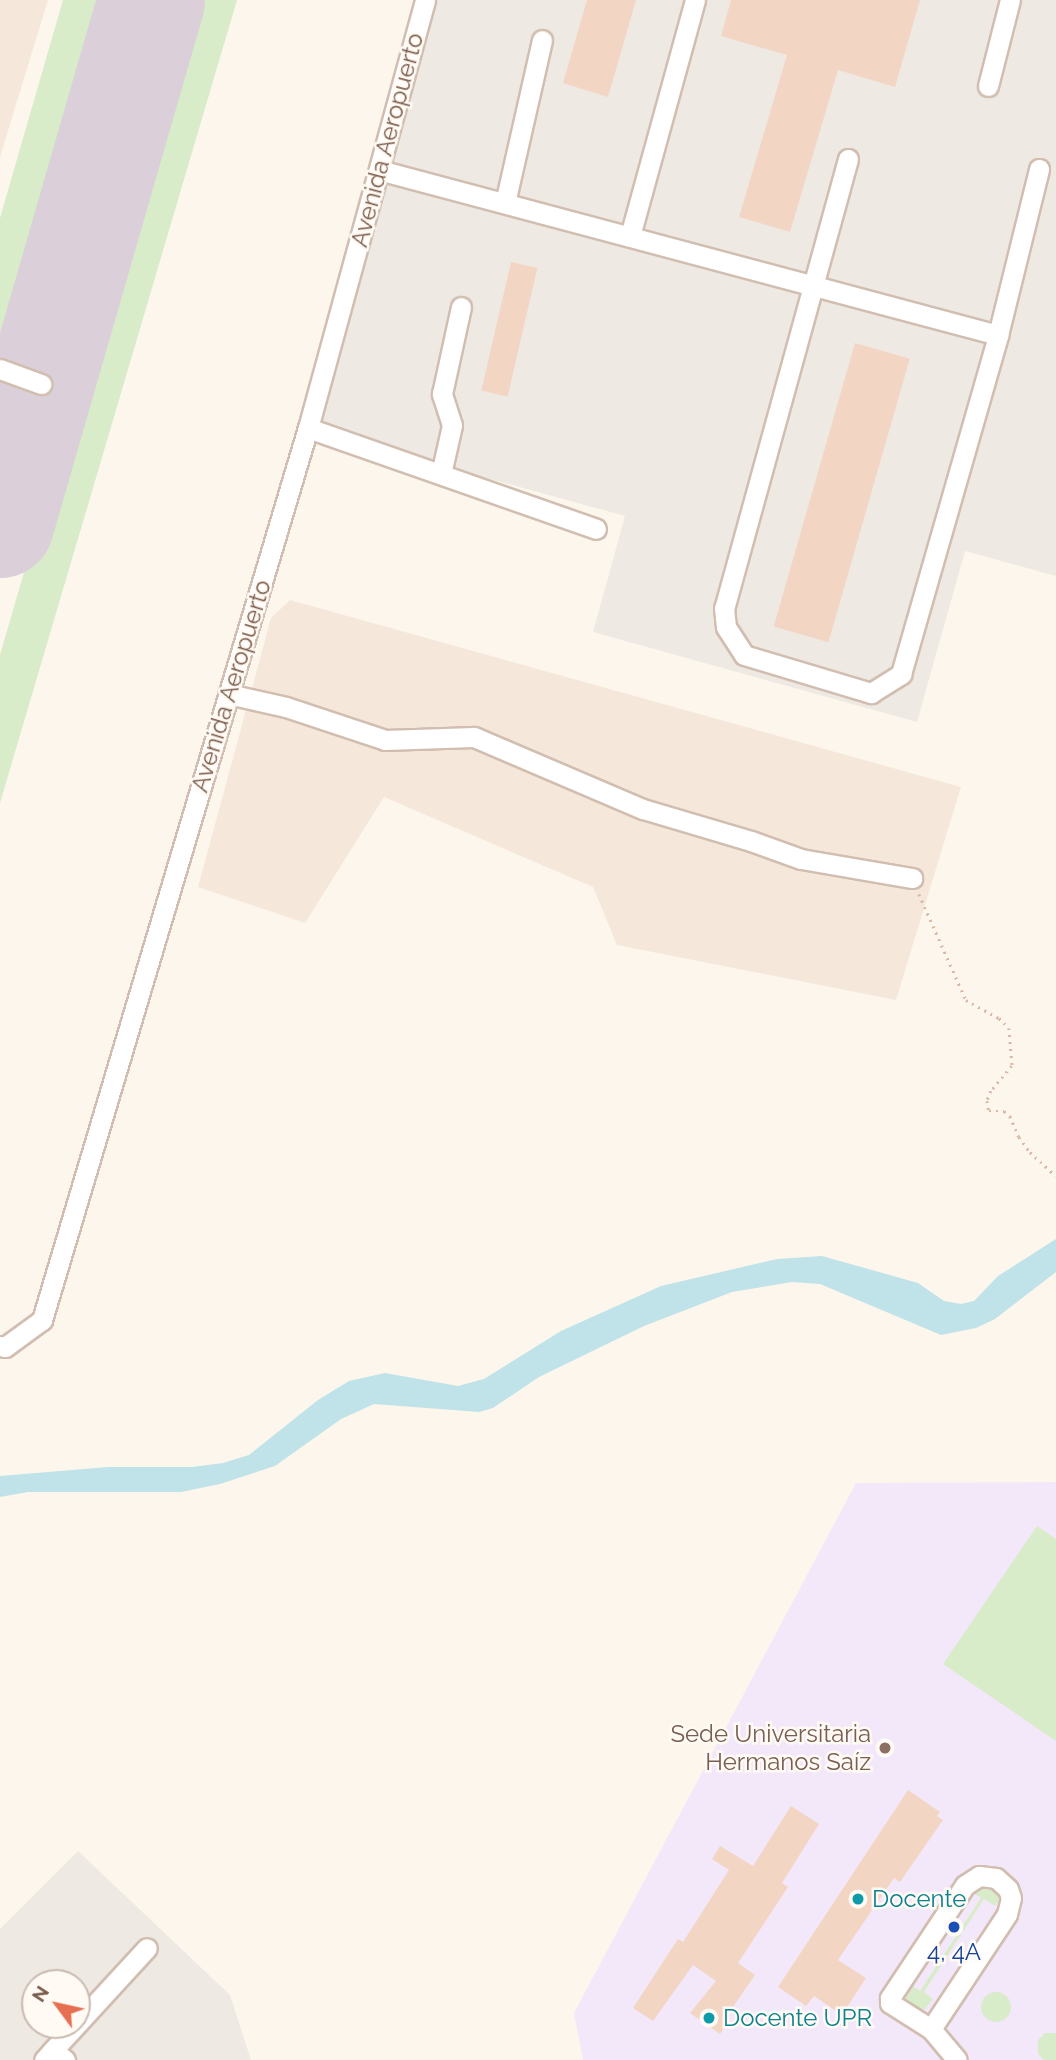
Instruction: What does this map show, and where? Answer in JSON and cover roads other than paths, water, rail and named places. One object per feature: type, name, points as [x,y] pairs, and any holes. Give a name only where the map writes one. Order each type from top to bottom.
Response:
[{"type":"street","name":"Avenida Aeropuerto","points":[[0,1346],[5,1347],[42,1320],[308,428],[425,0]]},
{"type":"street","points":[[630,236],[695,0]]},
{"type":"street","points":[[988,86],[1010,0]]},
{"type":"street","points":[[505,203],[542,40]]},
{"type":"street","points":[[848,159],[724,608],[726,628],[744,655],[871,693],[901,674],[999,335],[1040,169]]},
{"type":"street","points":[[379,170],[999,335]]},
{"type":"street","points":[[441,474],[452,425],[442,394],[461,307]]},
{"type":"street","points":[[0,369],[41,384]]},
{"type":"street","points":[[308,428],[596,529]]},
{"type":"street","points":[[228,694],[286,707],[385,740],[474,737],[643,809],[801,859],[912,878]]},
{"type":"street","points":[[931,2029],[1007,1914],[1011,1898],[1008,1889],[996,1878],[979,1876],[965,1885],[890,1998],[890,2003],[931,2029],[957,2060]]},
{"type":"street","points":[[91,2010],[147,1948]]},
{"type":"street","points":[[54,2057],[67,2039]]},
{"type":"water","points":[[1056,1239],[1056,1272],[995,1319],[976,1328],[941,1335],[820,1284],[792,1282],[732,1292],[644,1326],[539,1377],[493,1408],[479,1412],[374,1404],[341,1419],[275,1466],[220,1484],[181,1492],[28,1492],[0,1497],[0,1476],[108,1467],[192,1467],[223,1463],[249,1455],[318,1400],[349,1381],[385,1373],[458,1386],[484,1379],[561,1331],[661,1286],[777,1259],[822,1256],[918,1283],[944,1301],[961,1304],[974,1301],[998,1276]]},
{"type":"place","name":"Sede Universitaria Hermanos Saíz","points":[[885,1748]]},
{"type":"place","name":"Docente","points":[[858,1899]]},
{"type":"place","name":"4, 4A","points":[[954,1927]]},
{"type":"place","name":"Docente UPR","points":[[709,2018]]}]
